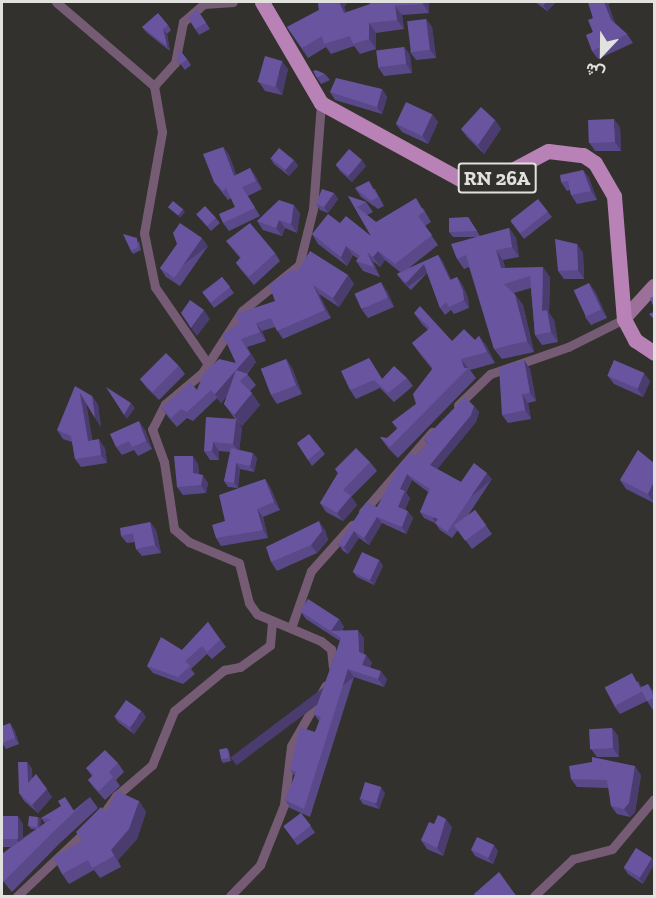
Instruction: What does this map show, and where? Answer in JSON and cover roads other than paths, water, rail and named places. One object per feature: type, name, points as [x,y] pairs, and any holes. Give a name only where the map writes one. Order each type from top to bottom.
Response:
[{"type":"main road","points":[[262,2],[321,103]]},
{"type":"main road","name":"RN 26A","points":[[321,103],[477,186],[548,151],[583,155],[595,163],[614,196],[624,319],[635,340],[654,353]]},
{"type":"street","points":[[56,2],[154,86],[162,132],[144,233],[155,288],[208,364]]},
{"type":"street","points":[[154,86],[175,63],[183,22],[204,4],[233,2]]},
{"type":"street","points":[[230,897],[260,865],[284,805],[291,746],[334,665],[331,649],[291,628],[272,621],[249,603],[239,563],[189,542],[174,529],[168,512],[164,462],[152,429],[165,404],[190,386],[208,364],[242,311],[299,265],[313,209],[321,103]]},
{"type":"street","points":[[291,628],[311,571],[446,418],[490,374],[568,347],[624,319],[654,286]]},
{"type":"street","points":[[16,897],[152,765],[174,711],[189,695],[270,645],[272,621]]},
{"type":"street","points":[[534,897],[573,859],[612,849],[654,798]]}]
